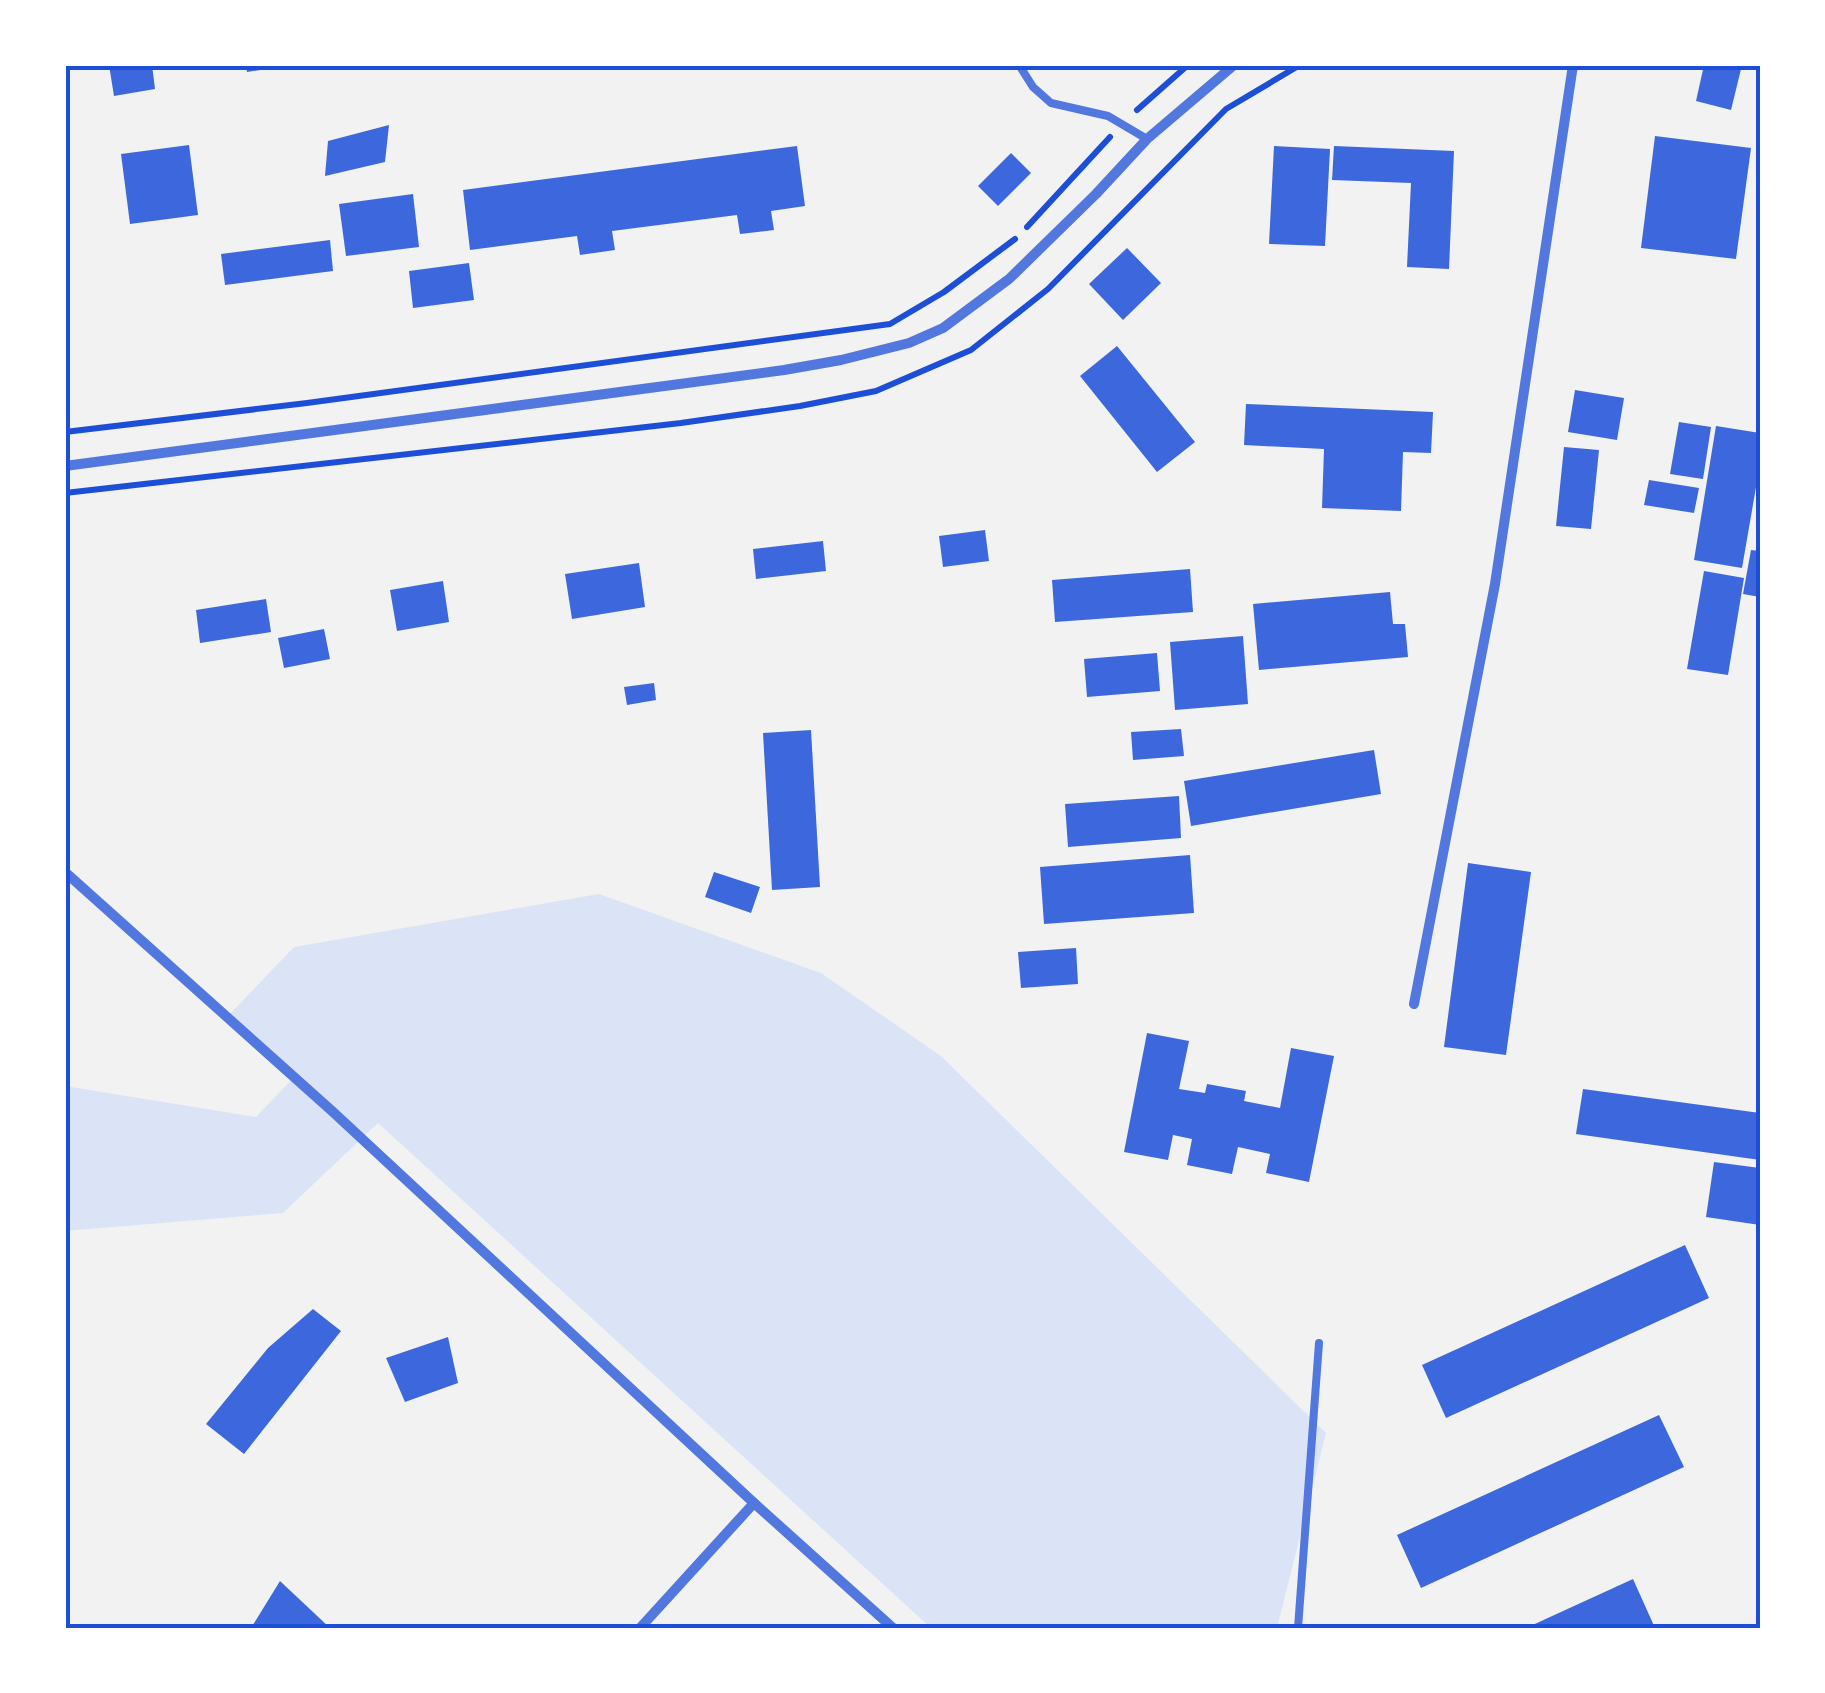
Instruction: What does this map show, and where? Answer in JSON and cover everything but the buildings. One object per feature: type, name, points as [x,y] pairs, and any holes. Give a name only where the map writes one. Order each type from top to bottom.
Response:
[{"type":"street","points":[[65,466],[784,370],[908,343],[943,328],[1009,279],[1147,139],[1234,65]]},
{"type":"street","points":[[1414,1004],[1495,584],[1574,65]]},
{"type":"street","points":[[65,872],[332,1111],[754,1504],[893,1628]]},
{"type":"street","points":[[640,1628],[754,1504]]},
{"type":"lane","points":[[1019,65],[1051,103],[1108,116],[1147,139]]},
{"type":"lane","points":[[1298,1628],[1319,1343]]},
{"type":"path","points":[[65,432],[307,404],[890,324],[944,292],[1016,239],[1122,124],[1188,65]]},
{"type":"shaded area","points":[[599,894],[821,973],[941,1056],[1326,1433],[1277,1628],[931,1628],[378,1123],[283,1213],[65,1231],[65,1086],[256,1117],[295,1076],[225,1019],[294,947]]}]
